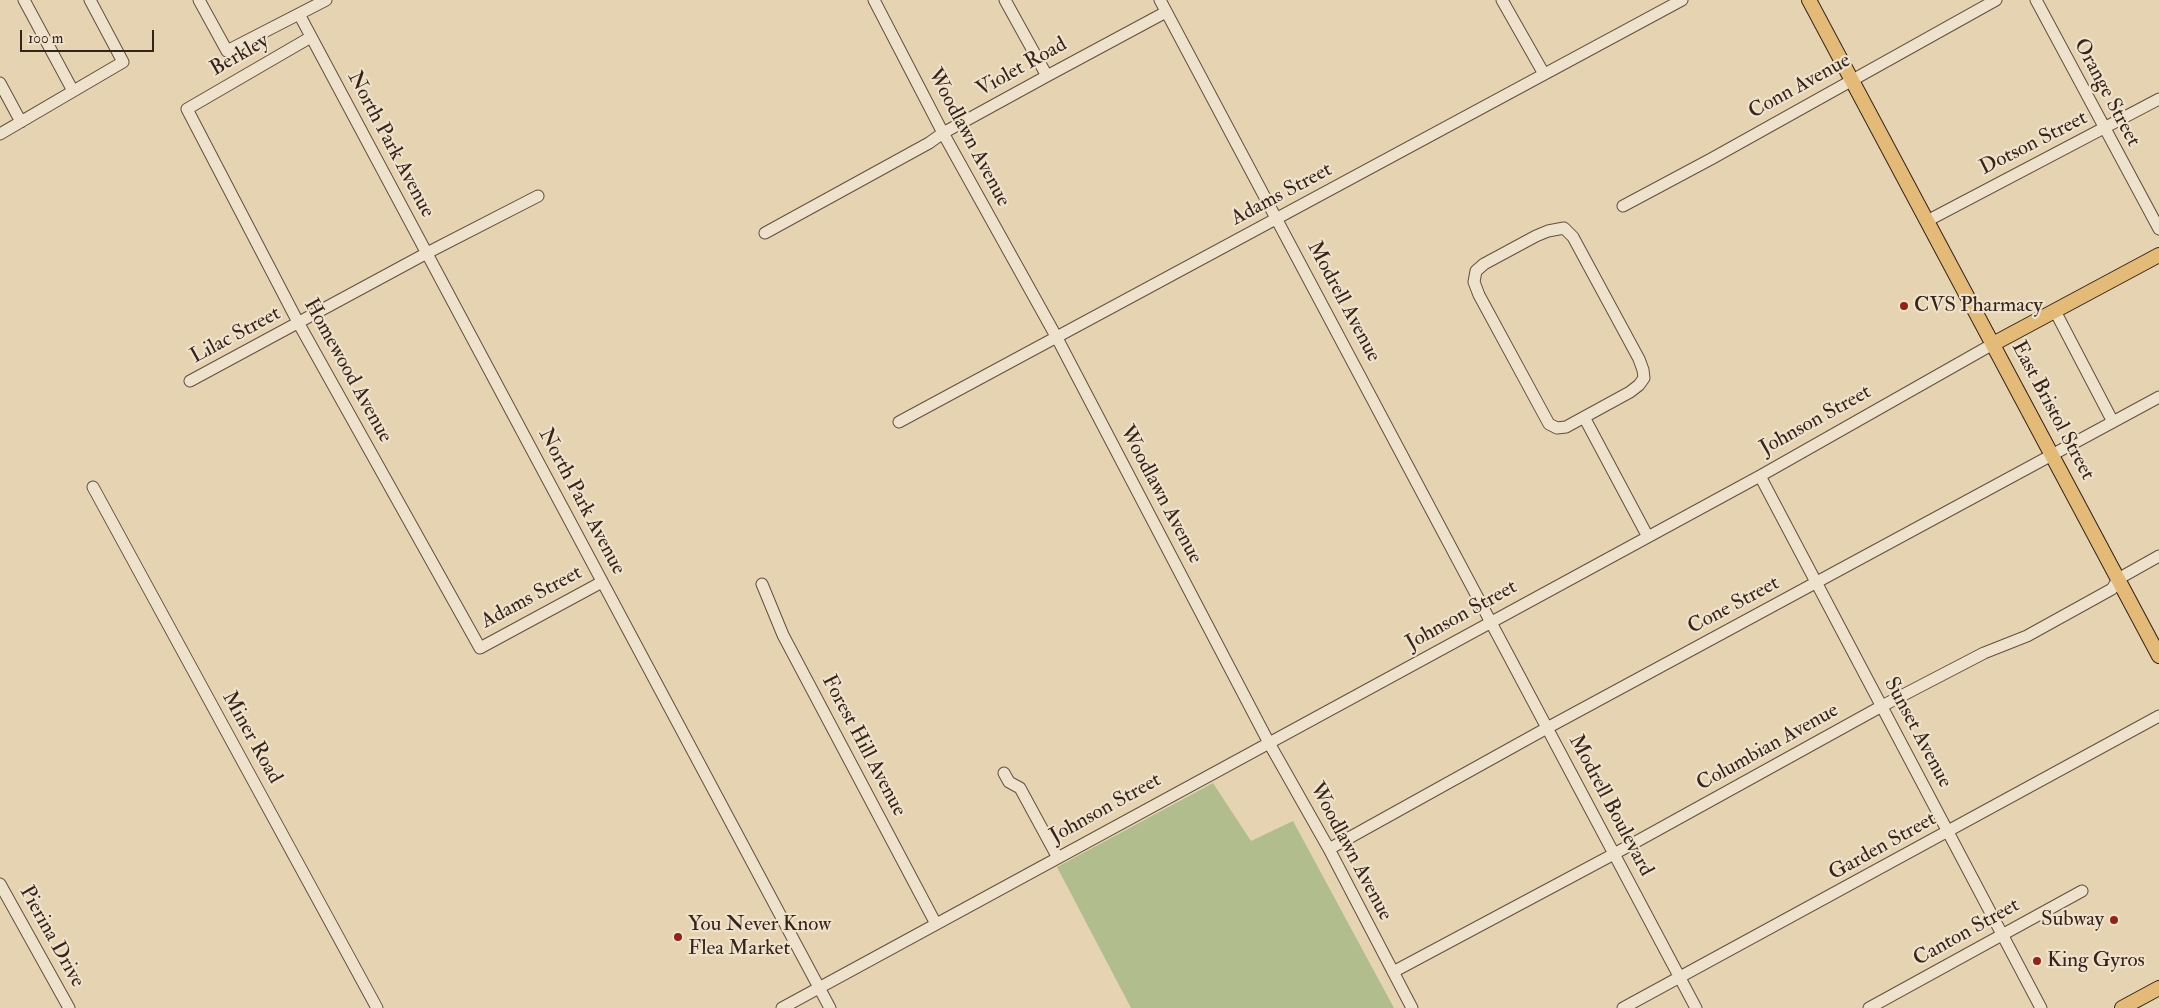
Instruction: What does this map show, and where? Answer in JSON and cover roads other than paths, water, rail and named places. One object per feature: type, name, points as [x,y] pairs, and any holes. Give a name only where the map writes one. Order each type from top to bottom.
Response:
[{"type":"main road","name":"East Bristol Street","points":[[1809,0],[2159,656]]},
{"type":"main road","name":"Johnson Street","points":[[1993,344],[2159,255]]},
{"type":"main road","points":[[2122,1008],[2159,988]]},
{"type":"street","points":[[24,0],[73,91]]},
{"type":"street","points":[[0,134],[123,62],[90,0]]},
{"type":"street","points":[[199,0],[227,51],[305,7],[326,0]]},
{"type":"street","name":"Woodlawn Avenue","points":[[874,0],[943,133],[1057,338],[1269,743],[1329,849],[1412,1008]]},
{"type":"street","points":[[1005,0],[1047,76]]},
{"type":"street","name":"Modrell Avenue","points":[[1160,0],[1492,622]]},
{"type":"street","points":[[1502,0],[1544,74]]},
{"type":"street","name":"Adams Street","points":[[899,422],[1682,0]]},
{"type":"street","name":"Conn Avenue","points":[[1623,206],[1996,0]]},
{"type":"street","name":"Orange Street","points":[[2036,0],[2159,229]]},
{"type":"street","name":"North Park Avenue","points":[[305,7],[311,37],[830,1008]]},
{"type":"street","name":"Violet Road","points":[[765,233],[929,143],[943,133],[1166,12]]},
{"type":"street","name":"Berkley","points":[[187,108],[311,37]]},
{"type":"street","points":[[0,83],[21,122]]},
{"type":"street","name":"Dotson Street","points":[[1927,221],[2159,99]]},
{"type":"street","name":"Homewood Avenue","points":[[187,108],[299,324],[480,648]]},
{"type":"street","name":"Lilac Street","points":[[190,381],[299,324],[427,253],[538,196]]},
{"type":"street","points":[[1564,228],[1573,237],[1644,370],[1644,378],[1639,385],[1584,417],[1566,427],[1557,428],[1549,424],[1483,304],[1474,282],[1476,271],[1484,264],[1548,230],[1564,228]]},
{"type":"street","points":[[2055,311],[2113,422]]},
{"type":"street","name":"Johnson Street","points":[[782,1008],[1760,476],[1993,344]]},
{"type":"street","name":"Cone Street","points":[[1329,849],[1547,728],[2159,397]]},
{"type":"street","points":[[1584,417],[1648,536]]},
{"type":"street","name":"Sunset Avenue","points":[[1760,476],[2041,1008]]},
{"type":"street","name":"Miner Road","points":[[93,487],[377,1008]]},
{"type":"street","name":"Columbian Avenue","points":[[1393,972],[1614,854],[1882,706],[1984,653],[2027,636],[2112,589],[2118,579],[2159,556]]},
{"type":"street","name":"Adams Street","points":[[480,648],[602,582]]},
{"type":"street","name":"Forest Hill Avenue","points":[[762,584],[782,635],[936,924]]},
{"type":"street","name":"Modrell Boulevard","points":[[1492,622],[1696,1008]]},
{"type":"street","name":"Garden Street","points":[[1623,1008],[2159,716]]},
{"type":"street","points":[[1004,773],[1009,782],[1020,788],[1058,858]]},
{"type":"street","name":"Pierina Drive","points":[[0,884],[69,1008]]},
{"type":"street","name":"Canton Street","points":[[1869,1008],[2082,891]]},
{"type":"place","name":"CVS Pharmacy","points":[[1904,306]]},
{"type":"place","name":"Subway","points":[[2114,920]]},
{"type":"place","name":"You Never Know Flea Market","points":[[678,937]]},
{"type":"place","name":"King Gyros","points":[[2037,961]]}]
